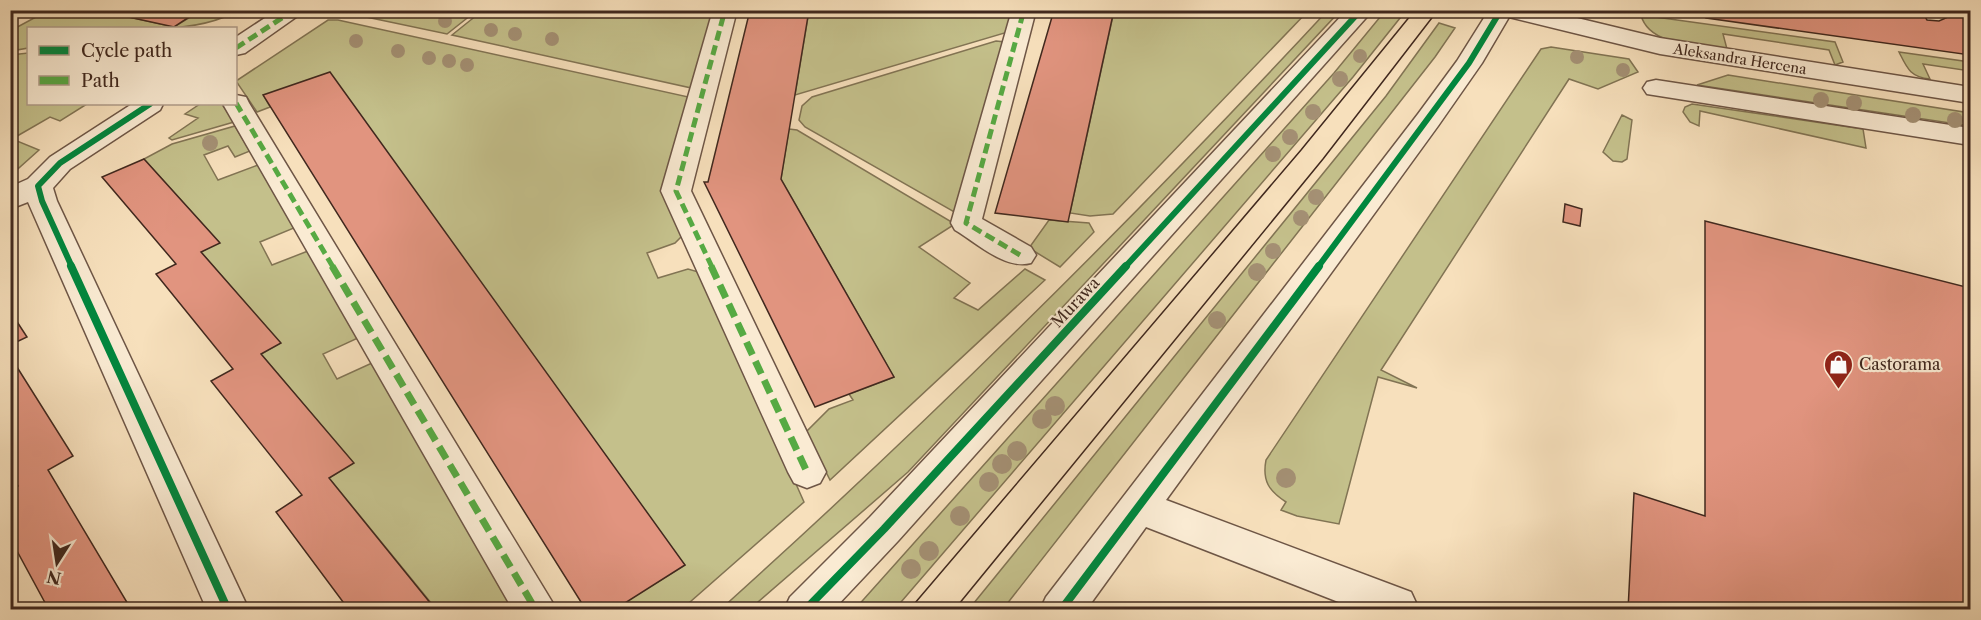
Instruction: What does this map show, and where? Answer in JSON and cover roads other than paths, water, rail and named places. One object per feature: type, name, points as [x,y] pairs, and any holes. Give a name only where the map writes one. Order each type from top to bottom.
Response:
[{"type":"street","points":[[237,47],[294,10]]},
{"type":"street","points":[[725,10],[676,191],[807,472]]},
{"type":"street","points":[[1020,255],[966,223],[1024,10]]},
{"type":"street","name":"Murawa","points":[[805,609],[884,529],[1361,10]]},
{"type":"street","points":[[1061,609],[1428,120],[1469,63],[1501,10]]},
{"type":"street","name":"Aleksandra Hercena","points":[[1512,10],[1660,46],[1971,95]]},
{"type":"street","points":[[1624,10],[1624,38]]},
{"type":"street","points":[[1636,107],[1665,80],[1660,46]]},
{"type":"street","points":[[1656,88],[1971,137]]},
{"type":"street","points":[[148,105],[60,163],[24,192],[42,201],[228,609]]},
{"type":"street","points":[[237,105],[536,609]]},
{"type":"street","points":[[1137,506],[1396,604]]},
{"type":"tram line","points":[[909,610],[1301,150],[1415,10]]},
{"type":"tram line","points":[[954,610],[1323,159],[1438,10]]},
{"type":"place","name":"Castorama","points":[[1838,390]]}]
